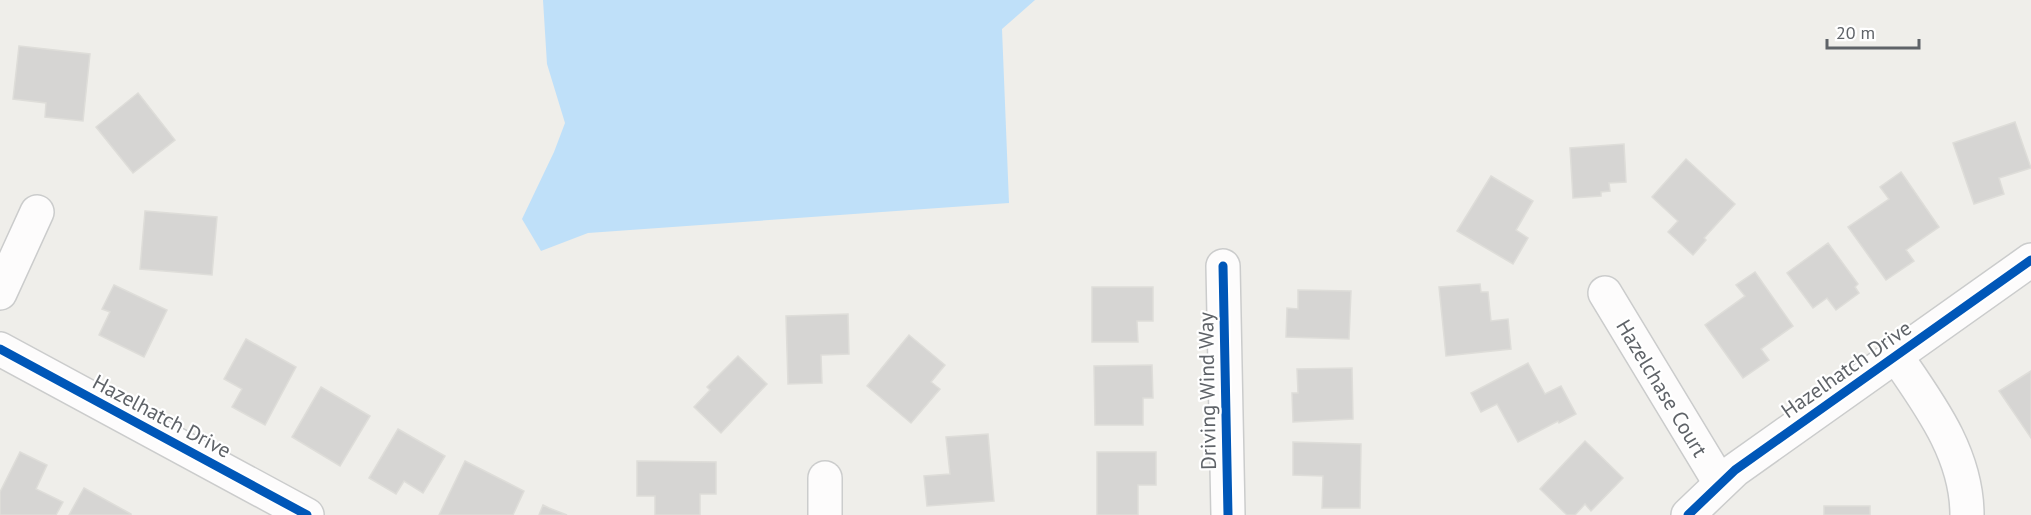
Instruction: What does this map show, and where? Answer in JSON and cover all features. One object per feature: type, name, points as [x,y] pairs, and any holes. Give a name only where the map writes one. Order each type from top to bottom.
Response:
[{"type":"street","points":[[0,293],[37,212]]},
{"type":"street","name":"Hazelhatch Drive","points":[[1688,515],[1720,483],[1747,462],[2031,260]]},
{"type":"street","name":"Driving Wind Way","points":[[1223,266],[1228,515]]},
{"type":"street","name":"Hazelchase Court","points":[[1605,292],[1720,483]]},
{"type":"street","name":"Hazelhatch Drive","points":[[0,349],[307,515]]},
{"type":"street","points":[[1896,356],[1936,414],[1948,436],[1961,471],[1967,515]]},
{"type":"street","points":[[825,477],[825,515]]},
{"type":"water","points":[[543,0],[1035,0],[1002,29],[1009,203],[588,233],[541,251],[522,219],[554,152],[565,123],[547,64]]},
{"type":"building","points":[[19,46],[90,54],[83,121],[45,117],[46,103],[13,99]]},
{"type":"building","points":[[138,93],[175,140],[133,173],[96,127]]},
{"type":"building","points":[[2015,122],[2031,168],[1999,178],[2004,194],[1974,204],[1953,143]]},
{"type":"building","points":[[1624,144],[1626,182],[1609,183],[1610,191],[1601,192],[1601,196],[1573,198],[1570,148]]},
{"type":"building","points":[[1686,159],[1735,204],[1704,238],[1706,240],[1693,255],[1668,232],[1678,221],[1652,197]]},
{"type":"building","points":[[1901,172],[1939,227],[1906,250],[1914,261],[1886,280],[1848,227],[1889,199],[1880,187]]},
{"type":"building","points":[[1491,176],[1533,201],[1516,230],[1528,238],[1513,264],[1457,231]]},
{"type":"building","points":[[145,211],[217,217],[212,275],[140,269]]},
{"type":"building","points":[[1828,243],[1858,284],[1855,287],[1859,293],[1836,310],[1827,298],[1813,308],[1787,273]]},
{"type":"building","points":[[1755,272],[1793,326],[1761,349],[1769,360],[1743,378],[1705,325],[1745,296],[1736,285]]},
{"type":"building","points":[[1480,284],[1481,292],[1488,292],[1491,321],[1508,319],[1511,349],[1446,356],[1439,287]]},
{"type":"building","points":[[114,285],[167,310],[144,357],[99,335],[110,312],[102,309]]},
{"type":"building","points":[[1092,287],[1153,287],[1153,321],[1137,321],[1138,342],[1092,342]]},
{"type":"building","points":[[1298,290],[1351,291],[1349,339],[1286,337],[1287,308],[1298,309]]},
{"type":"building","points":[[848,314],[849,354],[821,355],[822,383],[788,384],[786,316]]},
{"type":"building","points":[[909,335],[945,365],[931,382],[940,389],[911,423],[867,386]]},
{"type":"building","points":[[246,339],[296,367],[265,425],[232,407],[242,389],[224,379]]},
{"type":"building","points":[[738,356],[767,384],[721,433],[694,407],[710,390],[707,387]]},
{"type":"building","points":[[1528,363],[1545,394],[1561,386],[1576,414],[1518,442],[1497,404],[1481,412],[1471,393]]},
{"type":"building","points":[[1152,365],[1153,398],[1143,398],[1143,425],[1095,425],[1094,366]]},
{"type":"building","points":[[1352,368],[1353,419],[1293,422],[1292,393],[1298,393],[1297,369]]},
{"type":"building","points":[[2031,371],[2031,438],[1999,391]]},
{"type":"building","points":[[321,387],[370,416],[340,466],[292,437]]},
{"type":"building","points":[[398,429],[445,456],[423,493],[404,481],[396,494],[369,478]]},
{"type":"building","points":[[988,434],[994,501],[927,506],[924,476],[950,474],[946,437]]},
{"type":"building","points":[[1585,441],[1623,478],[1591,511],[1585,504],[1575,515],[1567,515],[1540,489]]},
{"type":"building","points":[[1293,442],[1361,444],[1360,508],[1322,508],[1323,476],[1293,475]]},
{"type":"building","points":[[20,452],[47,465],[36,489],[63,502],[56,515],[0,515],[0,492]]},
{"type":"building","points":[[1097,452],[1156,452],[1156,485],[1138,485],[1138,515],[1097,515]]},
{"type":"building","points":[[465,461],[524,491],[513,515],[439,515]]},
{"type":"building","points":[[637,461],[716,462],[716,494],[700,494],[700,515],[655,515],[655,496],[637,496]]},
{"type":"building","points":[[84,488],[131,514],[131,515],[69,515]]},
{"type":"building","points":[[543,505],[549,508],[567,515],[539,515]]},
{"type":"building","points":[[1824,506],[1870,506],[1870,515],[1824,515]]},
{"type":"cycle path","points":[[1688,515],[1735,470],[2031,260]]},
{"type":"cycle path","points":[[1223,266],[1228,515]]},
{"type":"cycle path","points":[[0,349],[307,515]]}]
